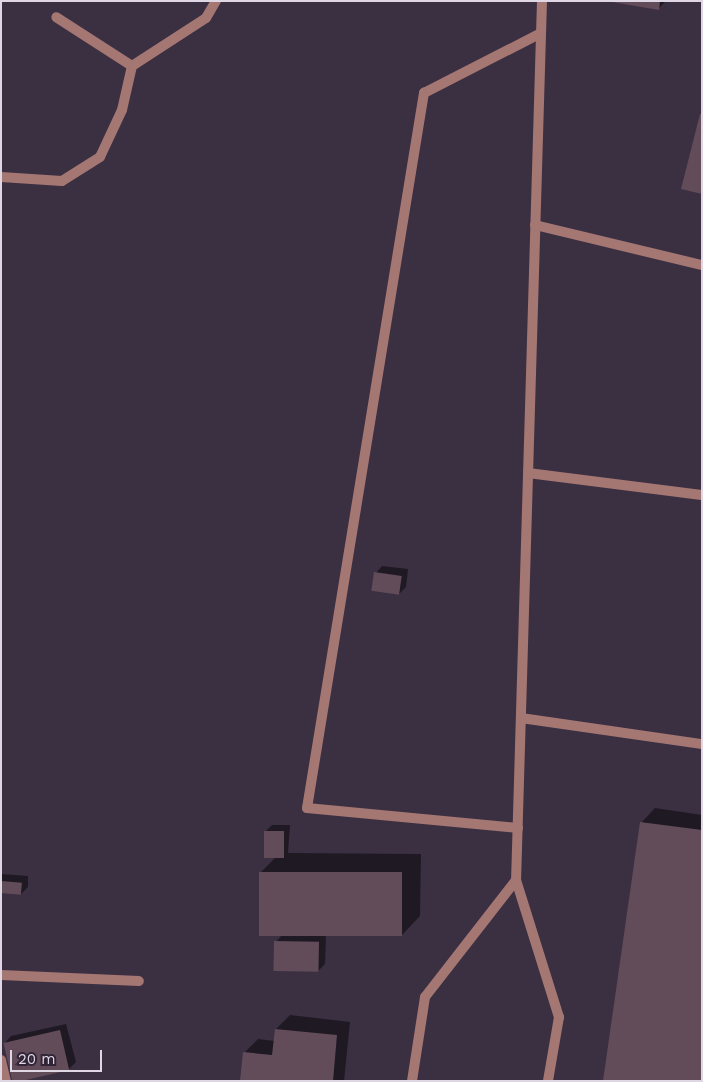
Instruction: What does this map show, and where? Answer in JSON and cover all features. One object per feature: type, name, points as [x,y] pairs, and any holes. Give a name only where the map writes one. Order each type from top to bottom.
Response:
[{"type":"street","points":[[1,178],[62,181],[100,157],[122,110],[132,66],[206,18],[216,1]]},
{"type":"street","points":[[542,1],[516,880],[559,1017],[548,1081]]},
{"type":"street","points":[[56,17],[132,66]]},
{"type":"street","points":[[518,828],[307,808],[424,93],[541,33]]},
{"type":"street","points":[[535,225],[702,265]]},
{"type":"street","points":[[528,473],[702,496]]},
{"type":"street","points":[[521,718],[702,744]]},
{"type":"street","points":[[412,1081],[425,997],[516,880]]},
{"type":"street","points":[[1,975],[139,981]]},
{"type":"street","points":[[1,1060],[6,1081]]},
{"type":"building","points":[[606,1],[660,1],[659,10]]},
{"type":"building","points":[[700,114],[702,114],[702,194],[681,189]]},
{"type":"building","points":[[374,572],[402,576],[399,595],[371,591]]},
{"type":"building","points":[[640,822],[702,830],[702,1081],[603,1081]]},
{"type":"building","points":[[264,831],[284,831],[284,858],[264,858]]},
{"type":"building","points":[[259,872],[402,872],[402,936],[259,936]]},
{"type":"building","points":[[1,881],[22,883],[21,895],[1,893]]},
{"type":"building","points":[[274,941],[319,942],[318,972],[273,971]]},
{"type":"building","points":[[275,1029],[337,1035],[333,1081],[240,1081],[243,1052],[272,1055]]},
{"type":"building","points":[[60,1030],[69,1070],[21,1081],[12,1081],[3,1043]]}]
